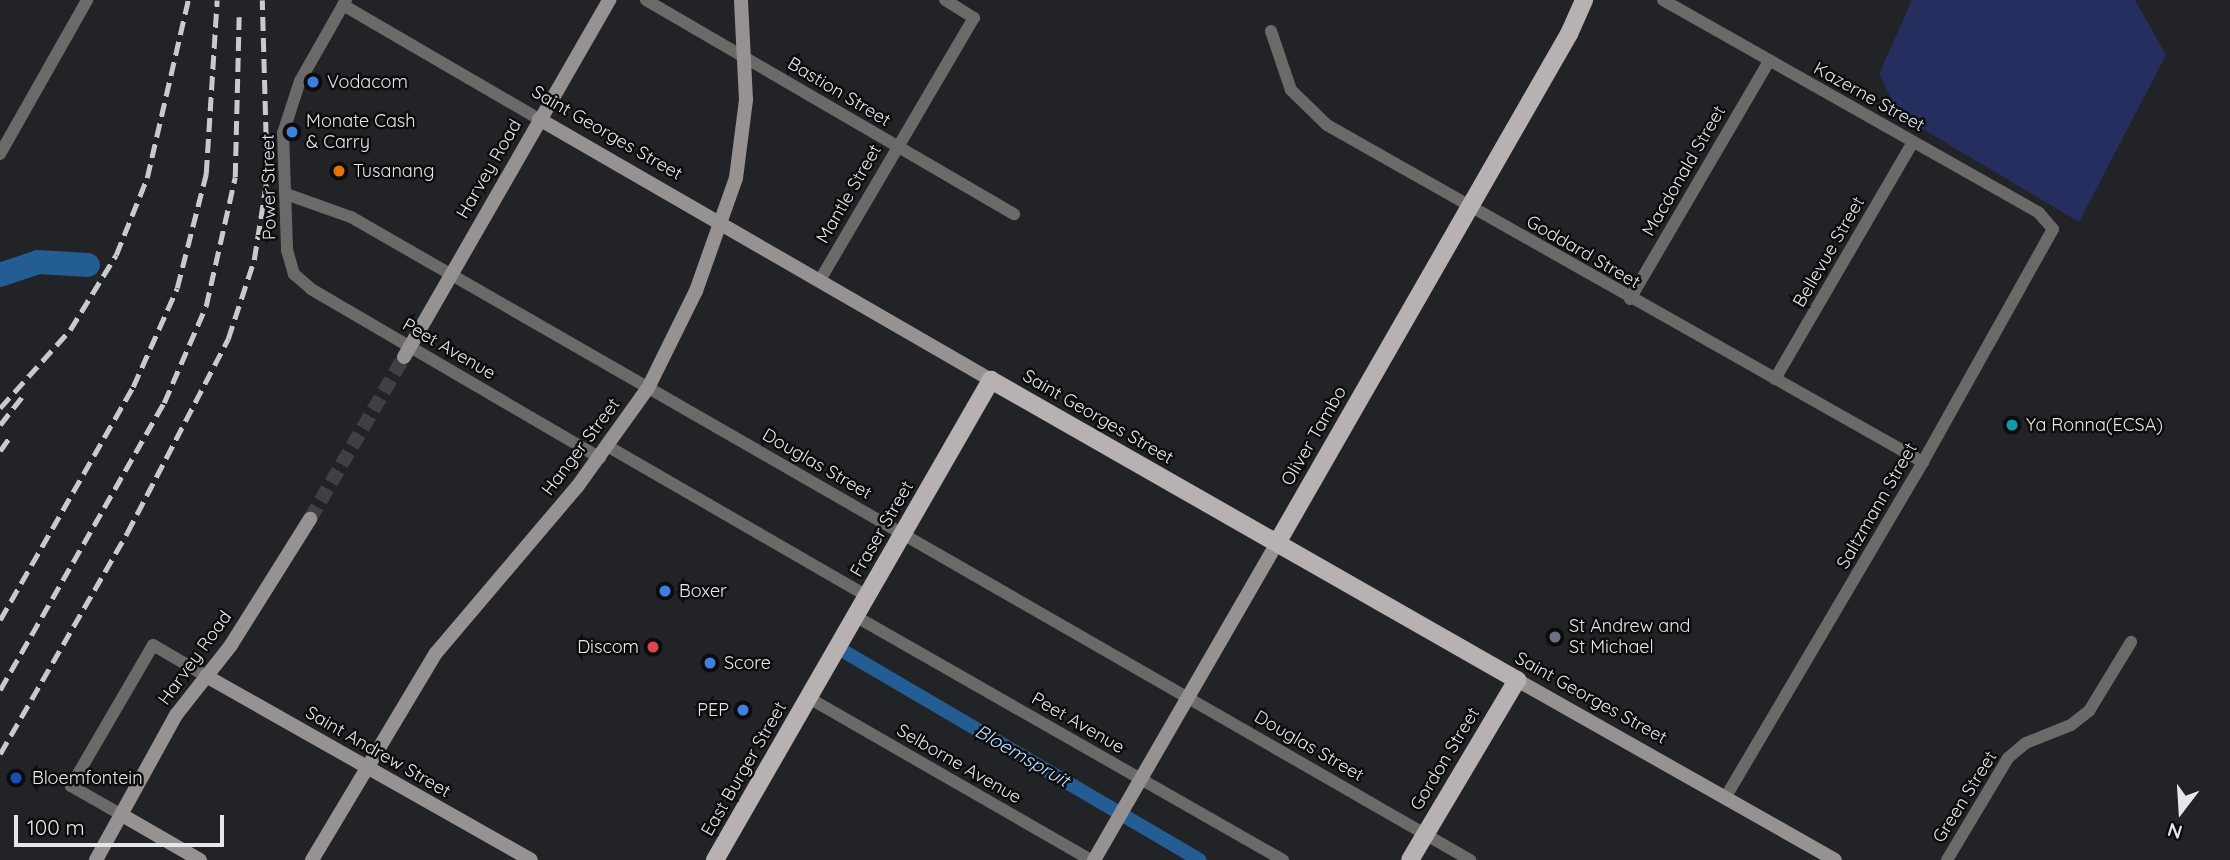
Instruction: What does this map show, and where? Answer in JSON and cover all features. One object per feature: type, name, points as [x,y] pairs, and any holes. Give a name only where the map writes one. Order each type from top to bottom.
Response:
[{"type":"main road","name":"Harvey Road","points":[[408,351],[609,0]]},
{"type":"main road","name":"Hanger Street","points":[[312,860],[444,642],[604,453],[648,388],[723,223],[743,135],[746,58],[741,0]]},
{"type":"main road","name":"Oliver Tambo","points":[[1092,860],[1189,697],[1569,34],[1584,0]]},
{"type":"main road","name":"Oliver Tambo","points":[[1569,34],[1596,0]]},
{"type":"main road","name":"Saint Georges Street","points":[[539,119],[1276,543],[1835,860]]},
{"type":"main road","name":"Fraser Street","points":[[809,698],[991,380]]},
{"type":"main road","name":"Harvey Road","points":[[96,860],[176,715],[244,626],[310,519]]},
{"type":"main road","name":"Saint Andrew Street","points":[[206,676],[528,859]]},
{"type":"main road","name":"Gordon Street","points":[[1410,860],[1517,680]]},
{"type":"main road","name":"East Burger Street","points":[[715,860],[809,698]]},
{"type":"main road","points":[[122,815],[200,860]]},
{"type":"street","points":[[0,154],[87,0]]},
{"type":"street","name":"Bastion Street","points":[[646,0],[1014,214]]},
{"type":"street","name":"Mantle Street","points":[[820,280],[896,146],[974,18],[945,0]]},
{"type":"street","name":"Kazerne Street","points":[[1663,0],[2039,213],[2053,229]]},
{"type":"street","name":"Saint Georges Street","points":[[344,2],[539,119]]},
{"type":"street","name":"Power Street","points":[[289,262],[283,133],[288,113],[344,2]]},
{"type":"street","name":"Goddard Street","points":[[1271,31],[1282,72],[1304,106],[1469,208],[1923,462]]},
{"type":"street","name":"Macdonald Street","points":[[1630,299],[1769,61]]},
{"type":"street","name":"Bellevue Street","points":[[1775,379],[1913,142]]},
{"type":"street","name":"Douglas Street","points":[[286,194],[351,217],[1470,860]]},
{"type":"street","name":"Saltzmann Street","points":[[1725,798],[1923,462],[2053,229]]},
{"type":"street","name":"Peet Avenue","points":[[289,262],[294,274],[311,289],[408,351],[604,453],[867,596]]},
{"type":"street","name":"Peet Avenue","points":[[855,616],[1138,785],[1283,860]]},
{"type":"street","name":"Green Street","points":[[1947,860],[2008,758],[2026,743],[2071,725],[2089,711],[2131,642]]},
{"type":"street","points":[[122,815],[71,786],[153,645],[206,676]]},
{"type":"street","name":"Selborne Avenue","points":[[809,698],[1092,860]]},
{"type":"shaded area","points":[[1912,0],[2135,0],[2166,55],[2079,222],[1899,115],[1879,74]]},
{"type":"waterway","name":"Bloemspruit","points":[[0,275],[38,262],[88,265]]},
{"type":"waterway","name":"Bloemspruit","points":[[845,652],[1199,860]]},
{"type":"tunnel","points":[[310,519],[404,357]]},
{"type":"railway","points":[[0,408],[70,330],[116,255],[147,178],[188,0]]},
{"type":"railway","points":[[0,620],[133,387],[177,288],[206,174],[217,0]]},
{"type":"railway","points":[[0,754],[127,533],[228,339],[254,260],[267,178],[262,0]]},
{"type":"railway","points":[[0,690],[164,403],[206,306],[235,177],[239,17]]},
{"type":"railway","points":[[0,425],[23,396]]},
{"type":"railway","points":[[0,451],[11,435]]},
{"type":"place","name":"Vodacom","points":[[313,82]]},
{"type":"place","name":"Monate Cash & Carry","points":[[292,132]]},
{"type":"place","name":"Tusanang","points":[[339,171]]},
{"type":"place","name":"Ya Ronna(ECSA)","points":[[2012,425]]},
{"type":"place","name":"Boxer","points":[[665,591]]},
{"type":"place","name":"St Andrew and St Michael","points":[[1555,637]]},
{"type":"place","name":"Discom","points":[[653,647]]},
{"type":"place","name":"Score","points":[[710,663]]},
{"type":"place","name":"PEP","points":[[743,710]]},
{"type":"place","name":"Bloemfontein","points":[[16,778]]}]
